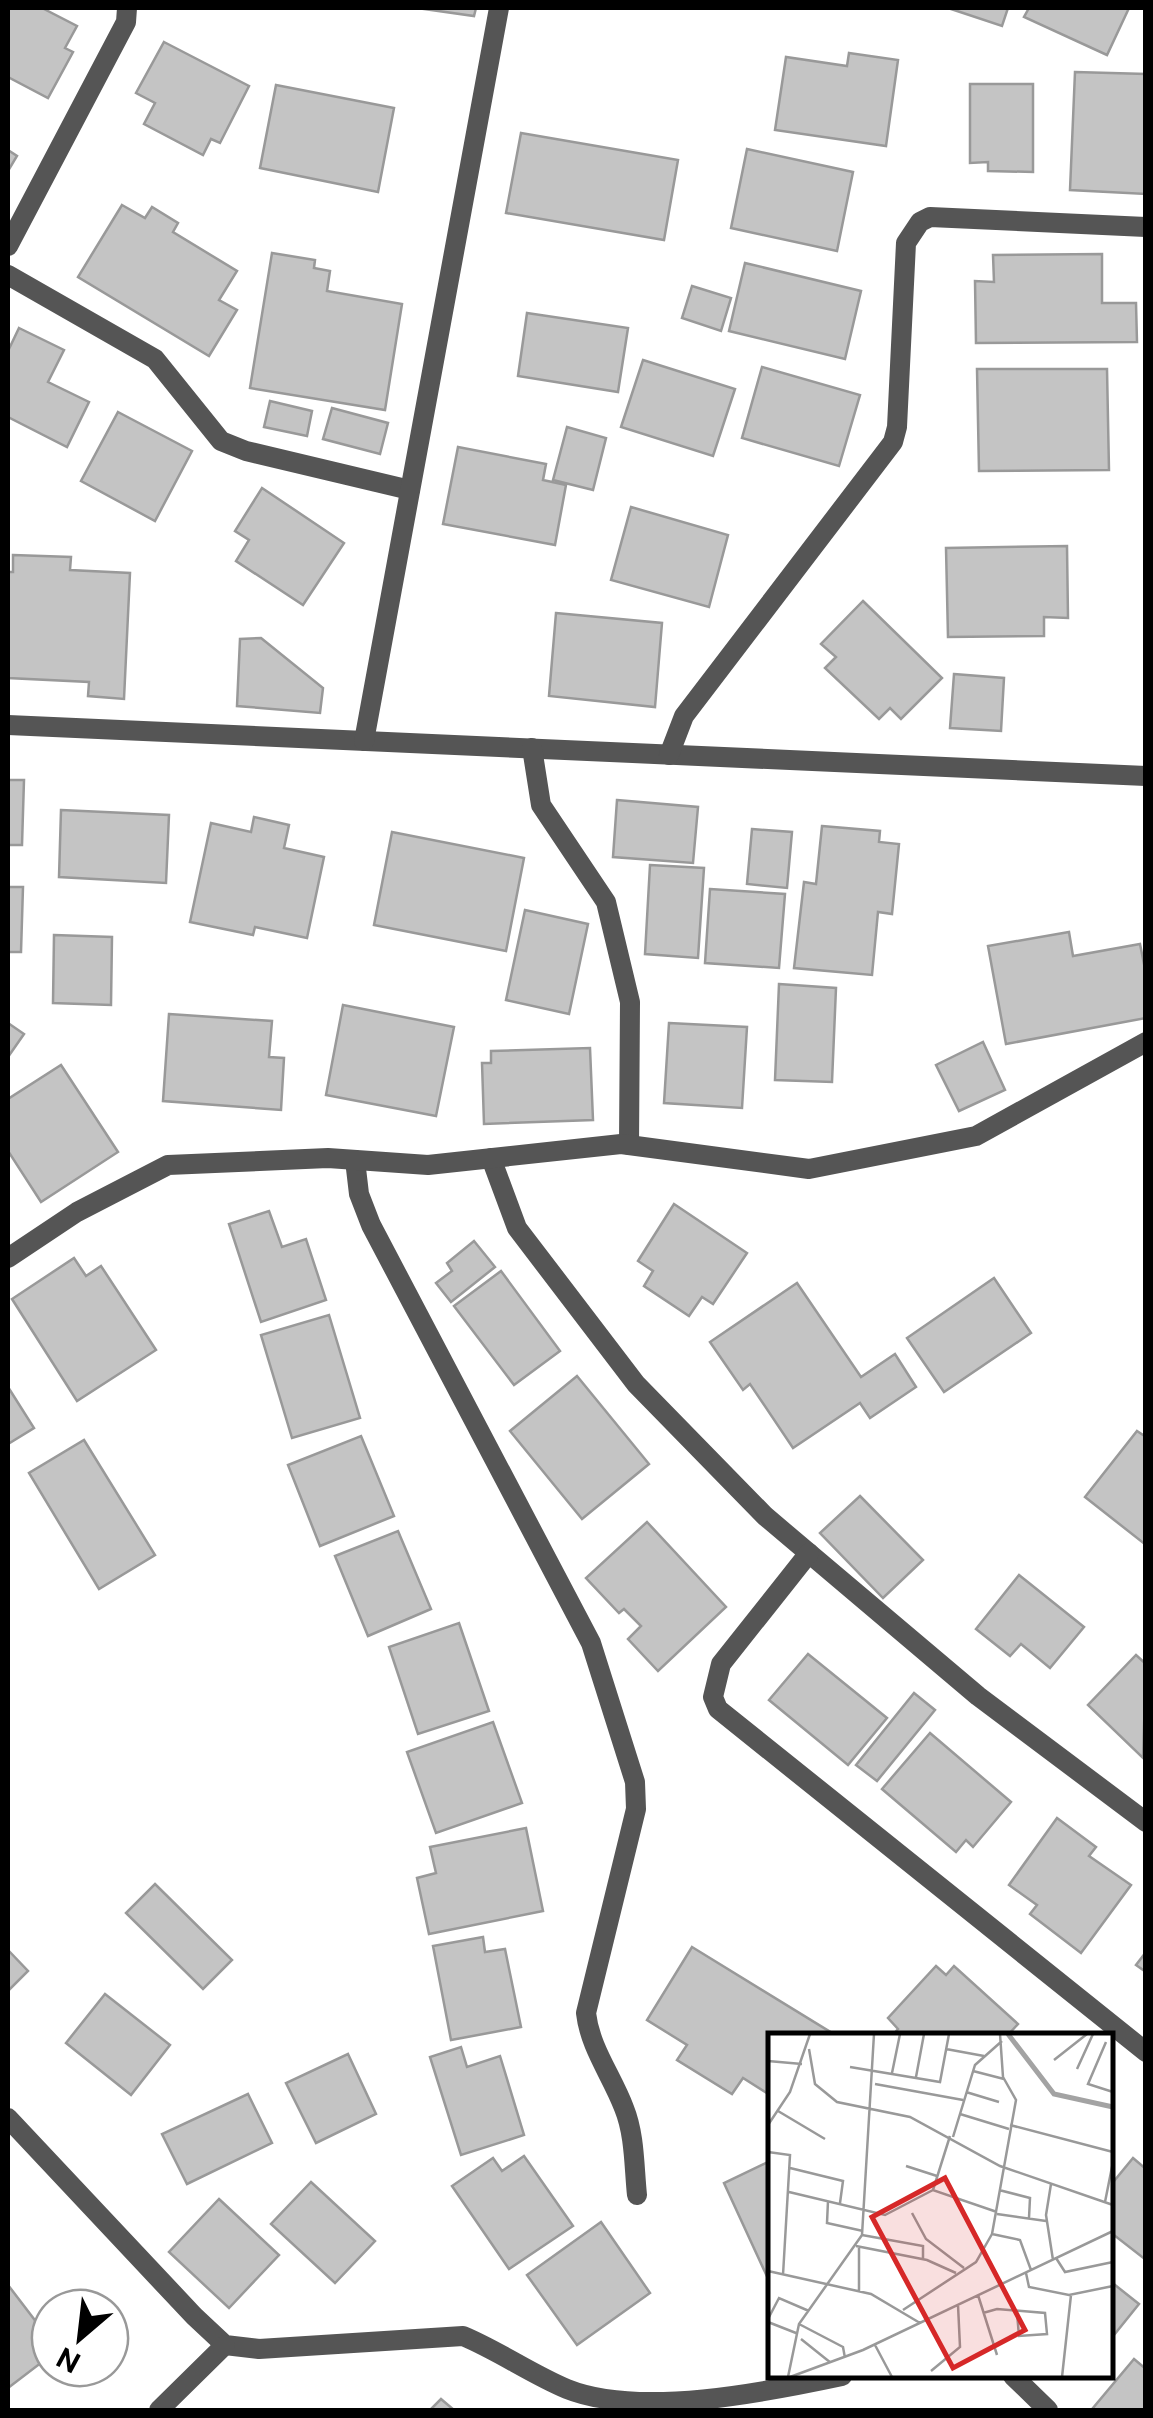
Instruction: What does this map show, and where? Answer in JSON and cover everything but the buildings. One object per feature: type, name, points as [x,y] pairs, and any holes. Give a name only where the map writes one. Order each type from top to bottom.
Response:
[{"type":"street","points":[[8,246],[126,22],[127,8]]},
{"type":"street","points":[[364,741],[499,8]]},
{"type":"street","points":[[669,755],[684,716],[893,442],[897,427],[906,244],[920,222],[930,217],[1146,227]]},
{"type":"street","points":[[8,275],[156,360],[221,441],[246,452],[410,490]]},
{"type":"street","points":[[8,725],[1146,776]]},
{"type":"street","points":[[532,748],[541,805],[612,916],[612,934],[630,1002],[629,1145]]},
{"type":"street","points":[[8,1258],[77,1212],[168,1165],[328,1158],[428,1165],[629,1145],[809,1169],[976,1136],[1146,1042]]},
{"type":"street","points":[[492,1158],[517,1228],[636,1384],[765,1516],[978,1696],[1146,1822]]},
{"type":"street","points":[[355,1160],[359,1194],[371,1225],[591,1644],[635,1782],[636,1809],[586,2013],[592,2042],[630,2128],[637,2195]]},
{"type":"street","points":[[809,1553],[722,1664],[713,1698],[718,1710],[1146,2052]]},
{"type":"street","points":[[8,2118],[225,2345],[258,2349],[464,2336],[566,2388],[596,2398],[646,2404],[832,2378]]},
{"type":"street","points":[[160,2410],[225,2345]]},
{"type":"street","points":[[1015,2378],[1048,2410]]}]
